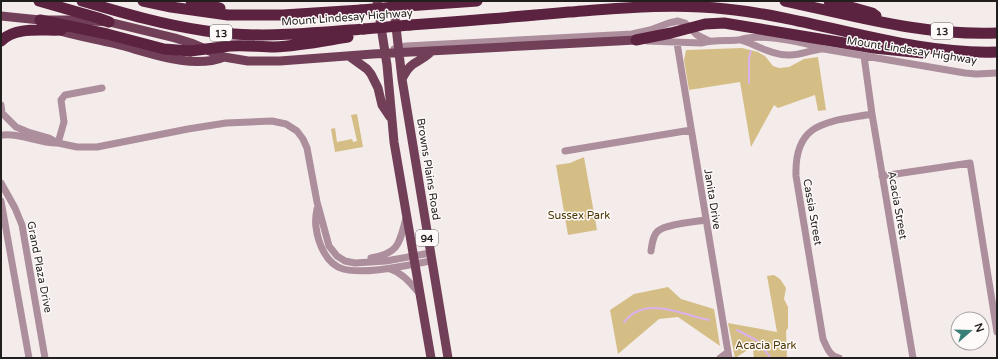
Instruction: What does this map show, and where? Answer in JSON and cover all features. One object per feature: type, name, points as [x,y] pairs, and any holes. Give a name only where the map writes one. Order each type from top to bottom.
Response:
[{"type":"highway","points":[[39,1],[109,22]]},
{"type":"highway","name":"Mount Lindesay Highway","points":[[82,1],[159,23],[207,32],[248,35],[290,35],[628,7],[681,6],[726,8],[773,16],[880,39],[957,52],[997,52]]},
{"type":"highway","name":"Mount Lindesay Highway","points":[[143,1],[228,15],[283,15],[477,1]]},
{"type":"highway","points":[[191,1],[241,14]]},
{"type":"highway","name":"Mount Lindesay Highway","points":[[785,1],[887,24],[937,31],[997,33]]},
{"type":"highway","points":[[829,1],[872,13],[887,24]]},
{"type":"highway","points":[[40,20],[164,49],[223,52],[236,45],[275,47],[307,44],[357,36],[364,29]]},
{"type":"highway","points":[[636,40],[665,35],[705,24],[724,23],[891,50],[944,54],[957,52]]},
{"type":"highway","points":[[1,41],[8,36],[19,32],[69,30],[75,28]]},
{"type":"main road","points":[[377,1],[385,54]]},
{"type":"main road","name":"Browns Plains Road","points":[[393,1],[402,79],[448,358]]},
{"type":"main road","name":"Mount Lindesay Highway","points":[[1,16],[40,20],[48,19],[109,22],[186,41],[248,61],[385,54],[399,50],[432,52],[636,40]]},
{"type":"main road","points":[[56,30],[170,58],[191,61],[216,60],[223,52]]},
{"type":"main road","points":[[402,79],[406,70],[412,64],[426,57],[432,52]]},
{"type":"main road","name":"94","points":[[385,54],[392,119],[406,218],[431,358]]},
{"type":"main road","points":[[349,56],[367,69],[371,74],[378,88],[382,105],[392,119]]},
{"type":"street","name":"Mount Lindesay Highway","points":[[399,50],[632,34],[650,30],[678,20],[685,23],[697,35],[709,41]]},
{"type":"street","name":"Mount Lindesay Highway","points":[[636,40],[701,44],[709,41],[770,38],[824,49],[965,73],[997,73]]},
{"type":"street","name":"Mount Lindesay Highway","points":[[741,40],[778,54],[790,55],[824,49]]},
{"type":"street","points":[[785,40],[790,49],[790,55]]},
{"type":"street","name":"Janita Drive","points":[[677,42],[728,355]]},
{"type":"street","name":"Acacia Street","points":[[864,56],[882,176],[913,358]]},
{"type":"street","points":[[58,143],[64,122],[61,100],[65,95],[102,88]]},
{"type":"street","points":[[1,105],[8,128],[2,136]]},
{"type":"street","name":"Cassia Street","points":[[839,358],[835,357],[828,351],[824,339],[796,176],[795,161],[798,149],[806,136],[816,126],[831,121],[872,114]]},
{"type":"street","points":[[3,115],[16,127],[49,138],[58,143]]},
{"type":"street","points":[[2,136],[11,135],[47,143],[58,143],[77,147],[98,147],[226,123],[272,121],[286,124],[297,131],[307,148],[317,202],[329,246],[337,256],[345,261],[356,263],[414,260]]},
{"type":"street","points":[[565,151],[691,130]]},
{"type":"street","points":[[882,176],[970,163],[997,332]]},
{"type":"street","name":"Grand Plaza Drive","points":[[1,183],[15,208],[22,225],[45,358]]},
{"type":"street","points":[[1,201],[29,358]]},
{"type":"street","points":[[317,202],[315,226],[321,246],[329,259],[341,269],[355,271],[389,268],[414,260],[431,257]]},
{"type":"street","points":[[366,262],[371,258],[388,255],[395,248],[399,242],[406,218]]},
{"type":"street","points":[[651,251],[654,237],[658,231],[665,227],[705,220]]},
{"type":"street","points":[[389,268],[400,273],[420,294]]},
{"type":"street","points":[[720,358],[728,355]]},
{"type":"green space","points":[[742,48],[758,52],[765,56],[773,66],[779,68],[789,67],[804,59],[818,57],[826,110],[818,111],[815,95],[778,108],[774,105],[751,147],[740,82],[689,90],[684,60],[686,50]]},
{"type":"green space","points":[[357,114],[363,147],[335,152],[331,129],[335,128],[337,142],[352,139],[353,142],[357,141],[351,115]]},
{"type":"green space","name":"Sussex Park","points":[[584,157],[597,230],[568,235],[556,165],[570,163]]},
{"type":"green space","name":"Acacia Park","points":[[774,275],[780,279],[786,288],[784,299],[788,307],[788,328],[786,331],[787,358],[754,358],[753,350],[751,348],[735,358],[728,323],[777,332],[767,276]]},
{"type":"green space","points":[[668,287],[681,299],[714,309],[720,346],[678,317],[659,319],[618,354],[610,310],[634,294]]},
{"type":"waterway","points":[[749,83],[749,58],[751,51]]},
{"type":"waterway","points":[[624,322],[636,312],[653,308],[672,310],[709,320]]},
{"type":"waterway","points":[[737,330],[756,340],[771,358]]}]
